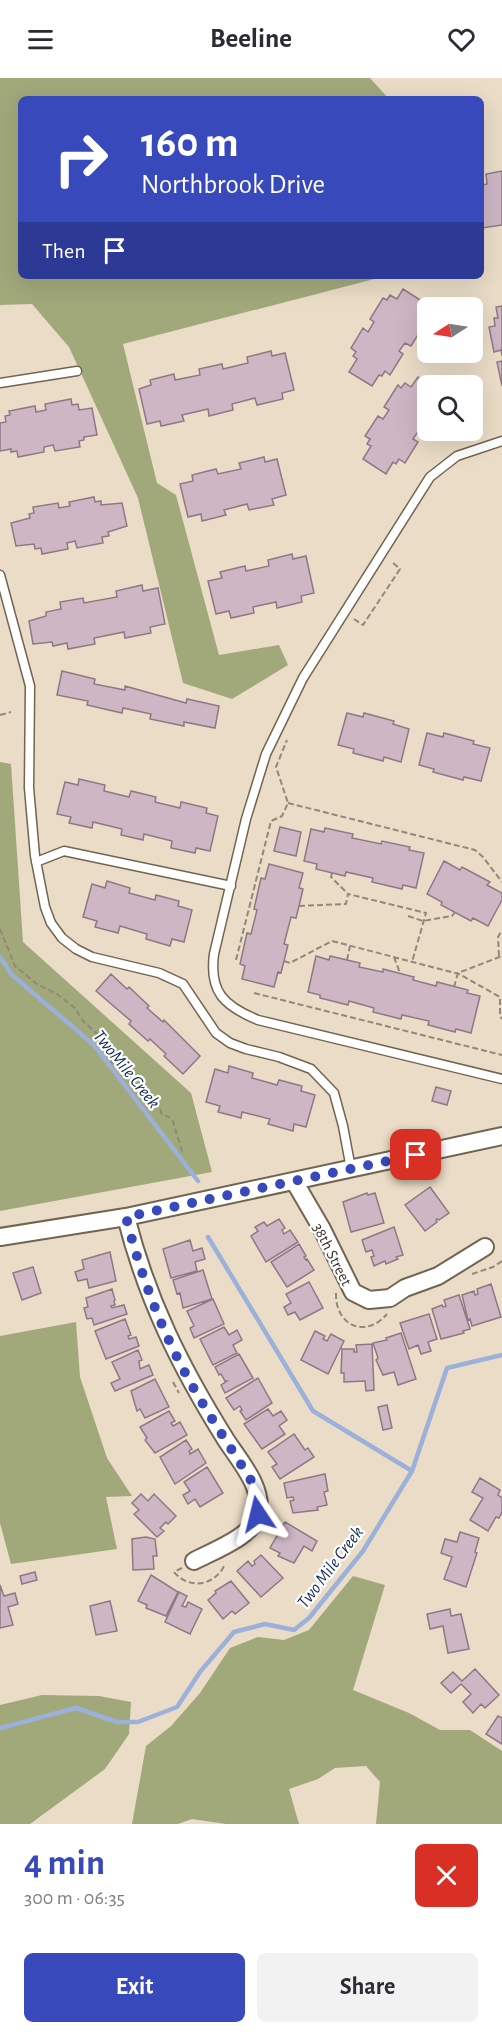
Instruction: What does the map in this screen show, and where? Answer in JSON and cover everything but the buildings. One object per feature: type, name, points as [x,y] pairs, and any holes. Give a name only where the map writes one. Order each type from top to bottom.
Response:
[{"type":"street","points":[[0,1237],[126,1217],[502,1136]]},
{"type":"street","name":"38th Street","points":[[294,1181],[322,1229],[353,1292],[369,1300],[390,1298],[405,1288],[438,1275],[485,1247]]},
{"type":"street","points":[[126,1217],[132,1243],[155,1311],[193,1388],[244,1469],[258,1496],[258,1514],[250,1529],[194,1561]]},
{"type":"lane","points":[[0,383],[77,371]]},
{"type":"lane","points":[[502,441],[457,456],[430,477],[383,548],[303,678],[263,764],[246,819],[214,954],[212,972],[217,991],[229,1005],[258,1020],[502,1079]]},
{"type":"lane","points":[[0,575],[30,686],[29,788],[36,862],[45,907],[51,923],[62,938],[76,949],[92,957],[142,969],[175,979],[183,984],[216,1033],[230,1043],[311,1069],[333,1093],[343,1126],[351,1169]]},
{"type":"lane","points":[[36,862],[64,851],[231,886]]},
{"type":"path","points":[[352,618],[363,625],[400,569],[390,560]]},
{"type":"path","points":[[0,715],[12,712]]},
{"type":"path","points":[[236,960],[271,821],[282,816],[288,803],[276,767],[289,735]]},
{"type":"path","points":[[288,803],[475,850],[502,882]]},
{"type":"path","points":[[332,873],[331,876],[348,894],[426,913],[412,962]]},
{"type":"path","points":[[299,906],[346,904],[348,894]]},
{"type":"path","points":[[408,916],[423,921],[452,916],[455,912]]},
{"type":"path","points":[[0,929],[15,966],[37,984],[57,994],[75,1008],[83,1021],[103,1039],[109,1061],[130,1071],[142,1085],[143,1090],[153,1093],[159,1101],[161,1113],[171,1119],[183,1154]]},
{"type":"path","points":[[458,973],[500,956],[498,936],[502,930]]},
{"type":"path","points":[[284,961],[290,963],[332,941],[458,973],[501,997],[500,1016],[502,1019]]},
{"type":"path","points":[[347,960],[350,946]]},
{"type":"path","points":[[394,957],[400,973]]},
{"type":"path","points":[[454,987],[458,973]]},
{"type":"path","points":[[254,993],[502,1055]]},
{"type":"green space","points":[[0,78],[370,78],[386,96],[18,96],[18,279],[374,279],[123,344],[157,483],[176,495],[219,655],[279,645],[288,665],[232,699],[183,683],[138,498],[69,347],[32,304],[0,305]]},
{"type":"green space","points":[[0,762],[11,764],[23,942],[191,1093],[212,1172],[0,1211]]},
{"type":"green space","points":[[76,1322],[80,1377],[107,1458],[132,1496],[106,1497],[117,1549],[11,1564],[0,1523],[0,1336]]},
{"type":"green space","points":[[353,1576],[385,1585],[353,1690],[409,1713],[440,1730],[470,1730],[502,1751],[502,1824],[376,1824],[380,1782],[366,1766],[335,1768],[318,1779],[289,1789],[299,1824],[226,1824],[192,1819],[178,1824],[132,1824],[146,1746],[171,1726],[200,1693],[230,1648],[258,1637],[284,1640],[309,1630]]},
{"type":"green space","points":[[42,1695],[99,1696],[131,1702],[129,1734],[105,1769],[30,1824],[0,1824],[0,1705]]},
{"type":"waterway","name":"TwoMile Creek","points":[[0,957],[12,975],[94,1045],[198,1181]]},
{"type":"waterway","name":"Two Mile Creek","points":[[208,1237],[313,1411],[412,1471],[447,1368],[502,1355]]},
{"type":"waterway","name":"Two Mile Creek","points":[[0,1728],[76,1708],[117,1722],[138,1722],[177,1707],[200,1672],[234,1632],[265,1624],[294,1630],[309,1618],[363,1551],[412,1471]]},
{"type":"route","points":[[258,1514],[259,1505],[255,1487],[193,1388],[155,1311],[132,1243],[126,1217],[416,1155]]}]
